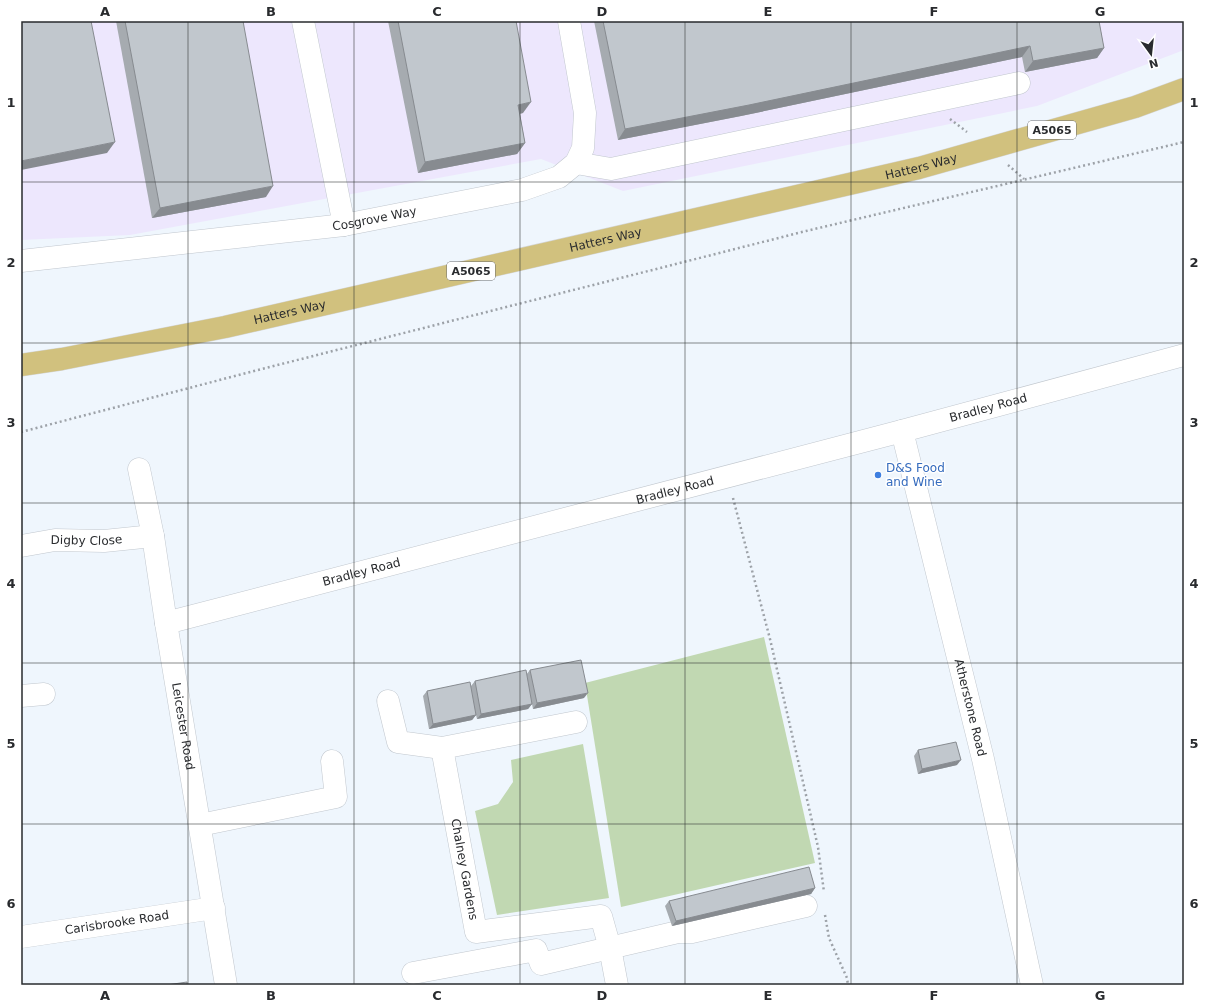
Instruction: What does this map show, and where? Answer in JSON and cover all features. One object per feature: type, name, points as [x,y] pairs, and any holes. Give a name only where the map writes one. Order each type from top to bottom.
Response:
[{"type":"main road","name":"Hatters Way","points":[[21,365],[62,359],[225,327],[912,170],[1135,107],[1184,89]]},
{"type":"street","points":[[303,21],[344,225]]},
{"type":"street","name":"Cosgrove Way","points":[[21,261],[344,225],[522,190],[559,177],[576,163],[583,148],[585,113],[570,21]]},
{"type":"street","points":[[576,163],[611,169],[1019,83]]},
{"type":"street","name":"Bradley Road","points":[[166,623],[902,432],[1184,355]]},
{"type":"street","name":"Atherstone Road","points":[[902,432],[983,759],[1032,985]]},
{"type":"street","name":"Leicester Road","points":[[139,469],[153,536],[226,985]]},
{"type":"street","name":"Digby Close","points":[[21,546],[55,540],[104,541],[153,536]]},
{"type":"street","points":[[21,696],[44,694]]},
{"type":"street","points":[[388,701],[398,742],[442,748],[576,722]]},
{"type":"street","name":"Chalney Gardens","points":[[442,748],[476,932],[601,916],[610,948],[617,985]]},
{"type":"street","points":[[200,825],[336,797],[332,761]]},
{"type":"street","points":[[413,974],[536,950],[541,964],[678,932],[692,932],[815,907]]},
{"type":"street","name":"Carisbrooke Road","points":[[21,938],[214,908]]},
{"type":"path","points":[[21,432],[254,371],[790,235],[1184,142]]},
{"type":"path","points":[[728,476],[770,639],[818,847],[824,893]]},
{"type":"path","points":[[815,907],[847,978],[848,985]]},
{"type":"shaded area","points":[[21,21],[1184,21],[1184,50],[1037,106],[623,191],[541,159],[130,235],[21,240]]},
{"type":"green space","points":[[764,637],[815,863],[621,907],[585,683]]},
{"type":"green space","points":[[583,744],[609,898],[497,915],[475,811],[498,804],[513,782],[511,760]]},
{"type":"building","points":[[21,21],[91,21],[115,142],[21,161]]},
{"type":"building","points":[[125,21],[243,21],[273,186],[160,208]]},
{"type":"building","points":[[398,21],[516,21],[531,102],[518,105],[525,143],[425,162]]},
{"type":"building","points":[[603,21],[1099,21],[1104,48],[1033,61],[1030,46],[749,105],[625,129]]},
{"type":"building","points":[[581,660],[588,693],[537,703],[530,670]]},
{"type":"building","points":[[526,670],[532,704],[481,714],[475,681]]},
{"type":"building","points":[[470,682],[476,715],[433,724],[427,691]]},
{"type":"building","points":[[956,742],[961,760],[922,769],[918,750]]},
{"type":"building","points":[[809,867],[815,888],[676,921],[669,901]]},
{"type":"building","points":[[187,982],[187,985],[167,985]]},
{"type":"place","name":"D&S Food and Wine","points":[[878,475]]}]
